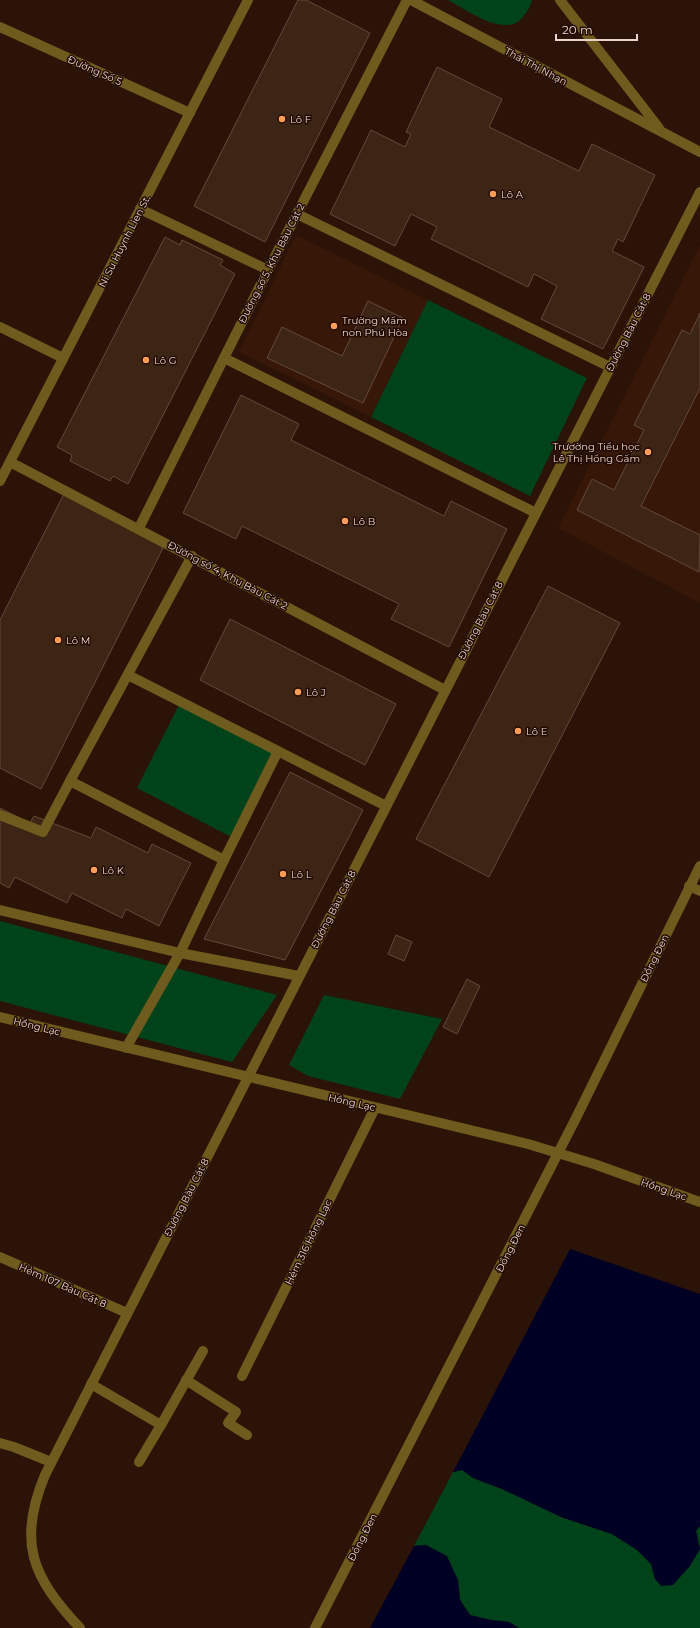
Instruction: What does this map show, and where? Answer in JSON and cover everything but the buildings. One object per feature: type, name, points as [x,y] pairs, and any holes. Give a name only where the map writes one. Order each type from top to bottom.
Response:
[{"type":"street","name":"Ni Su Huynh Lien St.","points":[[0,481],[248,0]]},
{"type":"street","name":"Đường số 5, Khu Bàu Cát 2","points":[[139,528],[268,270],[407,0]]},
{"type":"street","name":"Thái Thị Nhạn","points":[[411,0],[700,152]]},
{"type":"street","name":"Thái Thị Nhạn","points":[[560,0],[661,132]]},
{"type":"street","name":"Đường Số 5","points":[[0,28],[190,113]]},
{"type":"street","name":"Đường Bàu Cát 8","points":[[80,1628],[53,1595],[32,1554],[30,1539],[32,1515],[39,1488],[247,1077],[700,192]]},
{"type":"street","points":[[140,209],[268,270]]},
{"type":"street","points":[[297,214],[610,367]]},
{"type":"street","points":[[0,328],[64,358]]},
{"type":"street","points":[[224,358],[536,513]]},
{"type":"street","name":"Đường số 4, Khu Bàu Cát 2","points":[[10,462],[139,528],[445,690]]},
{"type":"street","points":[[0,815],[43,832],[192,556]]},
{"type":"street","points":[[128,675],[386,806]]},
{"type":"street","points":[[126,1048],[180,953],[278,751]]},
{"type":"street","points":[[70,781],[224,860]]},
{"type":"street","name":"Đồng Đen","points":[[316,1628],[558,1153],[700,866]]},
{"type":"street","points":[[690,886],[700,891]]},
{"type":"street","points":[[0,910],[180,953],[299,976]]},
{"type":"street","name":"Hồng Lạc","points":[[0,1017],[558,1153],[594,1164],[700,1202]]},
{"type":"street","name":"Hẻm 316 Hồng Lạc","points":[[242,1376],[375,1108]]},
{"type":"street","name":"Hẻm 107 Bàu Cát 8","points":[[0,1256],[127,1313]]},
{"type":"street","points":[[140,1462],[203,1351]]},
{"type":"street","points":[[186,1380],[236,1412],[228,1423],[248,1435]]},
{"type":"street","points":[[91,1384],[161,1425]]},
{"type":"street","points":[[0,1443],[51,1462]]},
{"type":"shaded area","name":"Trường Mầm non Phú Hòa","points":[[296,235],[428,300],[371,417],[239,352]]},
{"type":"shaded area","name":"Trươờng Tiểu học Lê Thị Hồng Gấm","points":[[700,245],[700,603],[558,528]]},
{"type":"green space","points":[[448,0],[532,0],[529,9],[523,17],[515,23],[506,25],[496,24],[475,16]]},
{"type":"green space","points":[[428,300],[587,378],[530,496],[371,417]]},
{"type":"green space","points":[[180,703],[279,754],[235,839],[137,788]]},
{"type":"green space","points":[[0,921],[277,995],[232,1062],[0,1001]]},
{"type":"green space","points":[[324,995],[442,1019],[400,1099],[308,1076],[289,1065]]},
{"type":"green space","points":[[462,1470],[473,1478],[502,1489],[561,1517],[612,1534],[637,1550],[651,1564],[655,1579],[700,1549],[700,1628],[519,1628],[509,1622],[491,1620],[470,1615],[460,1600],[458,1580],[426,1545],[414,1546],[453,1472]]},
{"type":"green space","points":[[700,1526],[700,1549],[696,1531]]},
{"type":"water","points":[[570,1249],[700,1294],[700,1526],[696,1531],[700,1549],[690,1566],[673,1585],[661,1586],[655,1579],[651,1564],[637,1550],[612,1534],[561,1517],[502,1489],[473,1478],[462,1470],[453,1472]]},
{"type":"water","points":[[426,1545],[447,1556],[458,1580],[460,1600],[470,1615],[491,1620],[509,1622],[519,1628],[370,1628],[414,1546]]},
{"type":"place","name":"Lô F","points":[[282,119]]},
{"type":"place","name":"Lô A","points":[[493,194]]},
{"type":"place","name":"Trường Mầm non Phú Hòa","points":[[334,326]]},
{"type":"place","name":"Lô G","points":[[146,360]]},
{"type":"place","name":"Trươờng Tiểu học Lê Thị Hồng Gấm","points":[[648,452]]},
{"type":"place","name":"Lô B","points":[[345,521]]},
{"type":"place","name":"Lô M","points":[[58,640]]},
{"type":"place","name":"Lô J","points":[[298,692]]},
{"type":"place","name":"Lô E","points":[[518,731]]},
{"type":"place","name":"Lô K","points":[[94,870]]},
{"type":"place","name":"Lô L","points":[[283,874]]}]
